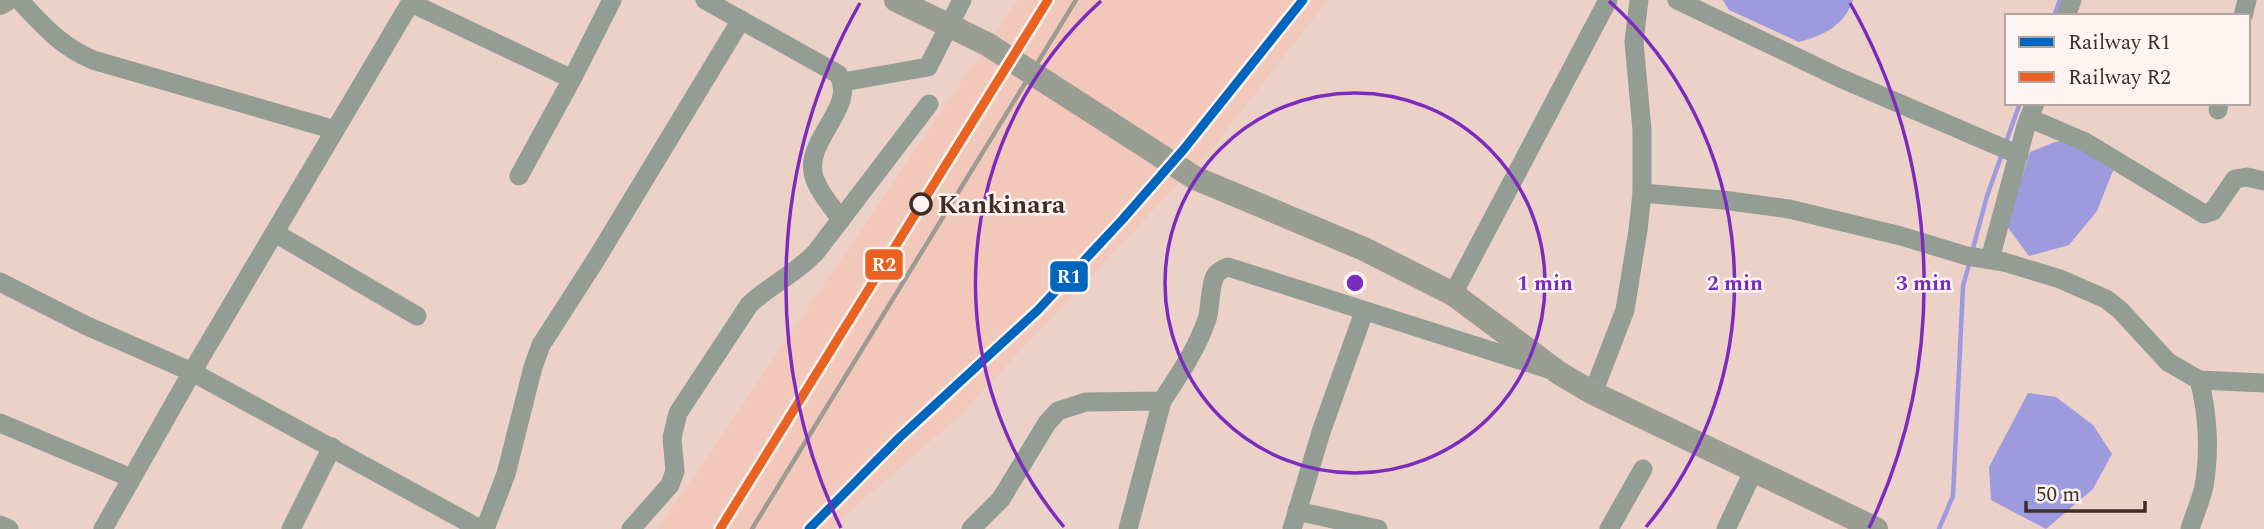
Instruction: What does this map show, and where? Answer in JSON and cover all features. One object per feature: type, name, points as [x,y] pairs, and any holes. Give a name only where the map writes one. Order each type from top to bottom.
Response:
[{"type":"main road","points":[[0,3],[5,0]]},
{"type":"main road","points":[[896,0],[987,44],[1195,177],[1364,249],[1453,294],[1559,373],[1593,394],[1876,529]]},
{"type":"street","points":[[19,0],[52,36],[72,51],[93,60],[335,130]]},
{"type":"street","points":[[519,176],[612,0]]},
{"type":"street","points":[[705,0],[838,74],[843,82],[843,95],[815,152],[813,172],[841,220]]},
{"type":"street","points":[[843,82],[928,67],[962,0]]},
{"type":"street","points":[[1453,294],[1608,0]]},
{"type":"street","points":[[1593,394],[1625,310],[1638,230],[1642,193],[1642,130],[1634,58],[1639,0]]},
{"type":"street","points":[[1676,0],[1840,78],[2009,150]]},
{"type":"street","points":[[103,529],[192,372],[411,1],[572,79]]},
{"type":"street","points":[[0,282],[85,325],[192,372],[261,412],[483,529],[506,474],[541,345],[741,20]]},
{"type":"street","points":[[631,529],[670,485],[675,471],[672,438],[678,414],[745,311],[760,295],[807,262],[929,104]]},
{"type":"street","points":[[1979,257],[2009,150],[2032,111],[2204,214],[2214,211],[2235,178],[2247,177],[2264,181]]},
{"type":"street","points":[[1642,193],[1789,209],[2060,279],[2106,299],[2120,310],[2168,362],[2199,380],[2264,383]]},
{"type":"street","points":[[275,233],[417,316]]},
{"type":"street","points":[[1128,529],[1162,401],[1188,361],[1200,335],[1207,317],[1214,278],[1220,270],[1228,267],[1559,373]]},
{"type":"street","points":[[1364,312],[1294,520],[1378,529]]},
{"type":"street","points":[[2190,529],[2202,492],[2206,464],[2206,415],[2199,380]]},
{"type":"street","points":[[971,529],[1001,499],[1047,423],[1058,411],[1086,402],[1162,401]]},
{"type":"street","points":[[0,423],[131,478]]},
{"type":"street","points":[[291,529],[331,447]]},
{"type":"street","points":[[1609,529],[1643,469]]},
{"type":"street","points":[[1726,529],[1754,470]]},
{"type":"street","points":[[0,525],[9,529]]},
{"type":"shaded area","points":[[1017,0],[1328,0],[1212,148],[958,417],[833,529],[658,529]]},
{"type":"shaded area","points":[[1723,0],[1853,0],[1839,23],[1817,36],[1799,42],[1729,10]]},
{"type":"shaded area","points":[[2072,140],[2114,168],[2097,211],[2069,245],[2029,256],[2006,225],[2030,152],[2055,142]]},
{"type":"shaded area","points":[[2028,393],[2056,397],[2093,425],[2112,454],[2093,489],[2046,529],[1991,500],[1989,467]]},
{"type":"waterway","points":[[2055,14],[2060,0]]},
{"type":"waterway","points":[[2006,142],[2019,105]]},
{"type":"waterway","points":[[1972,252],[2002,154]]},
{"type":"waterway","points":[[1939,529],[1953,496],[1963,286],[1970,261]]},
{"type":"railway","points":[[752,529],[1076,0]]},
{"type":"railway","points":[[809,529],[899,438],[1038,310],[1184,149],[1303,0]]},
{"type":"rail line","name":"R2","points":[[720,529],[1048,0]]},
{"type":"rail line","name":"R1","points":[[809,529],[899,438],[1038,310],[1184,149],[1303,0]]},
{"type":"place","name":"Kankinara","points":[[921,204]]}]
